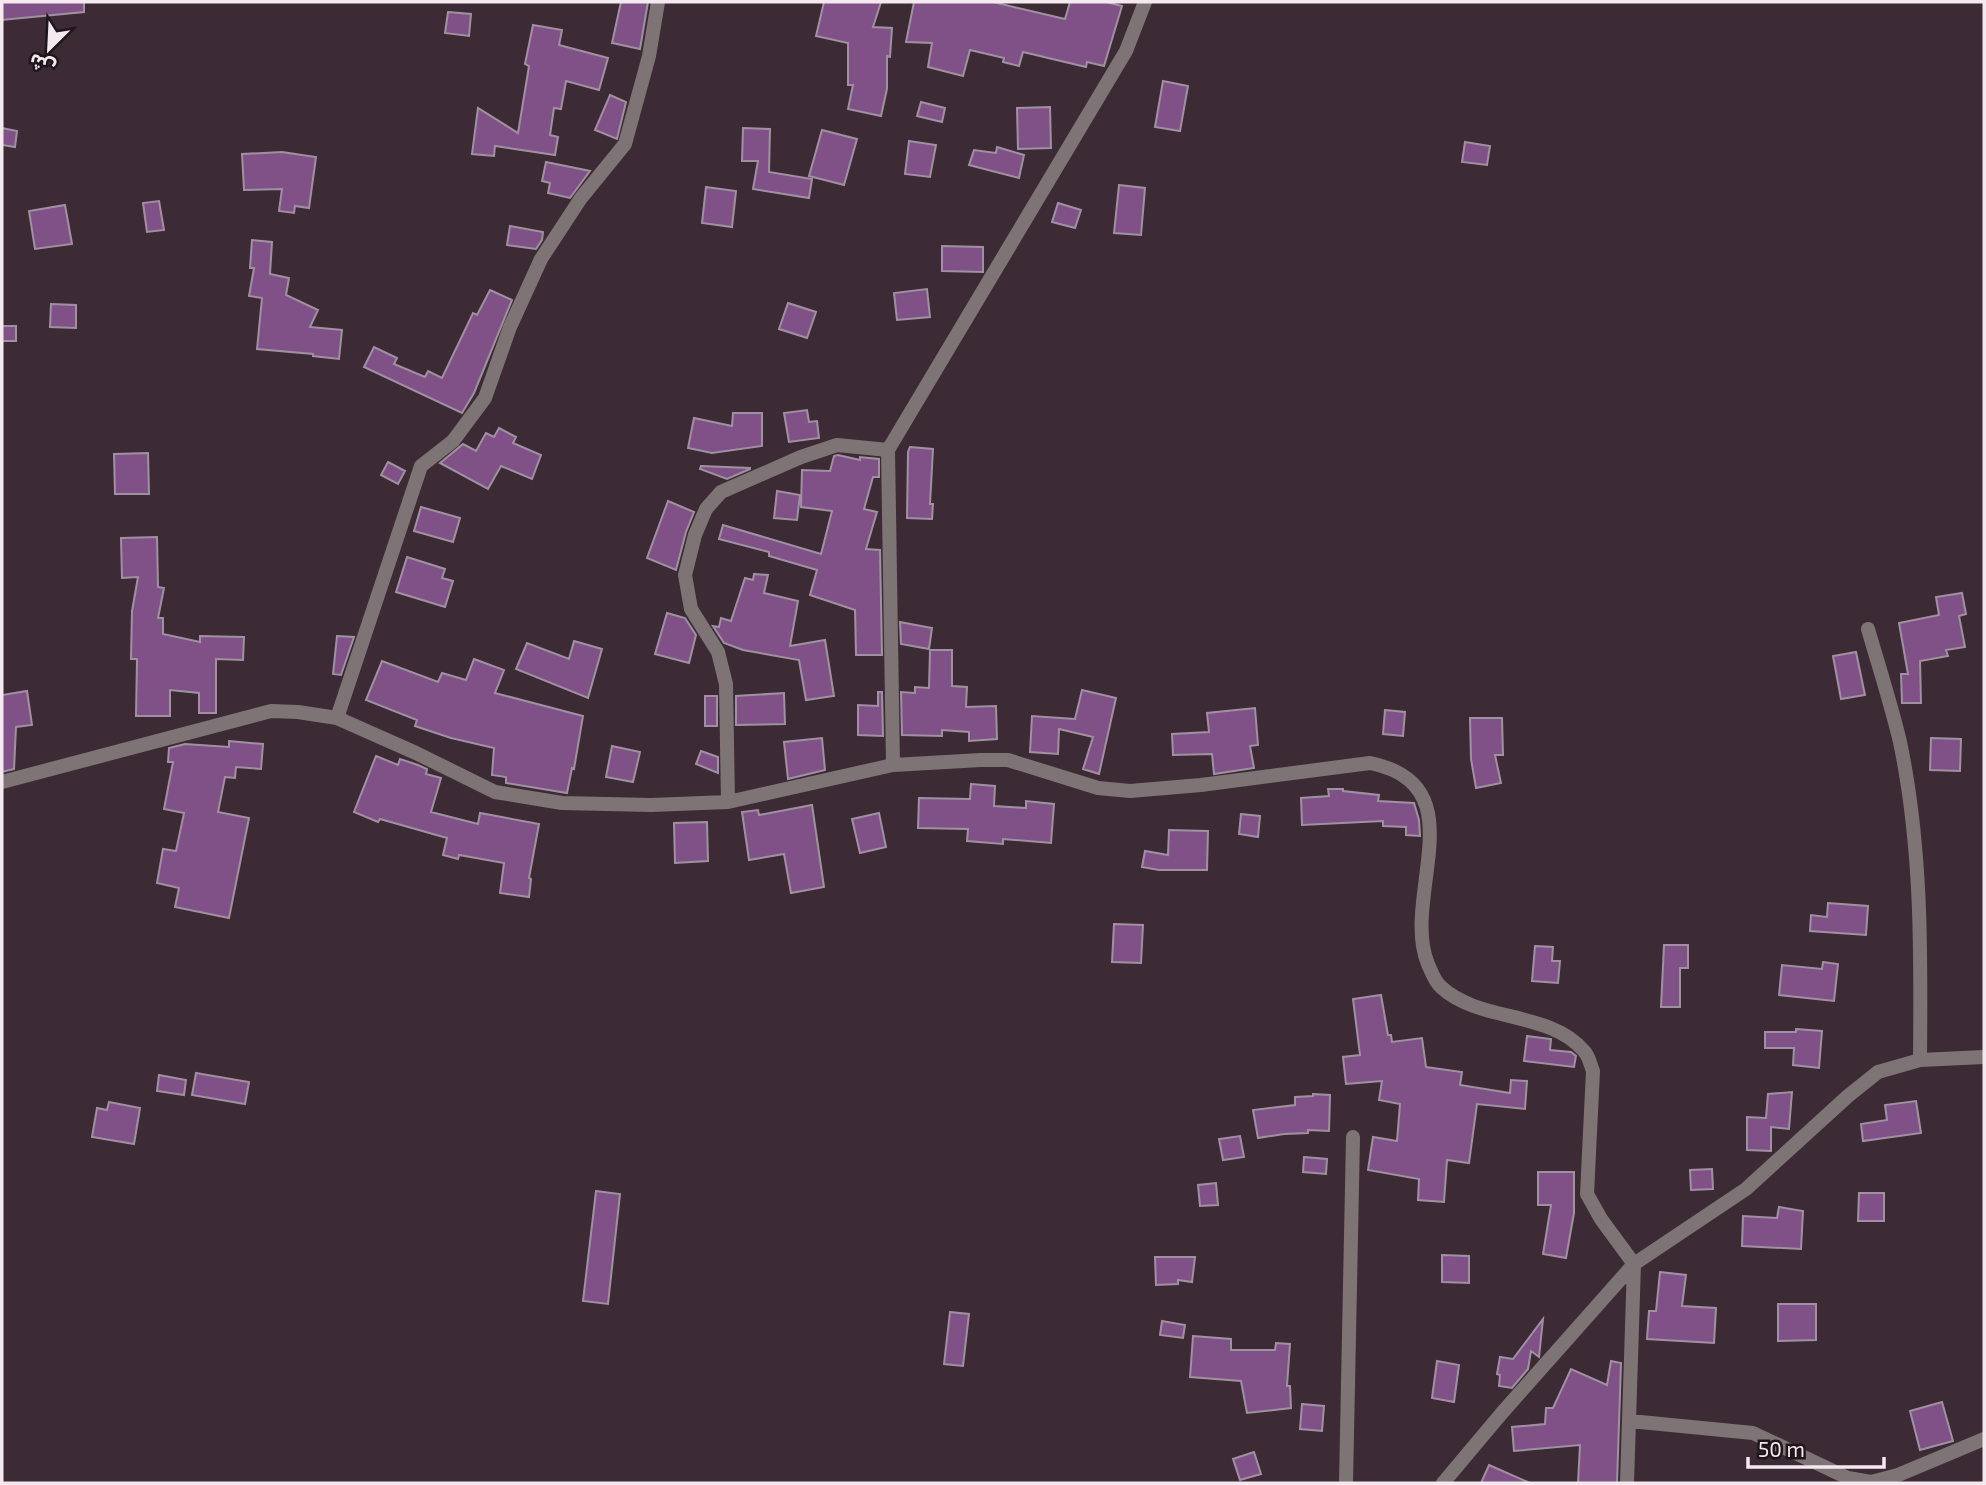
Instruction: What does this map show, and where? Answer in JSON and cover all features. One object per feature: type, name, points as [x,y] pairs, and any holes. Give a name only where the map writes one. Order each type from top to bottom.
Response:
[{"type":"street","points":[[337,718],[421,466],[453,441],[485,398],[510,327],[541,259],[581,198],[625,144],[649,56],[658,2]]},
{"type":"street","points":[[893,765],[888,450],[1126,51],[1146,2]]},
{"type":"street","points":[[728,802],[726,684],[718,652],[691,609],[685,575],[695,535],[706,509],[721,492],[837,444],[888,450]]},
{"type":"street","points":[[1868,629],[1900,743],[1916,854],[1921,938],[1920,1060]]},
{"type":"street","points":[[2,782],[271,711],[337,718],[495,792],[562,803],[651,805],[728,802],[893,765],[1008,760],[1098,788],[1130,791],[1201,785],[1370,763],[1391,767],[1417,785],[1430,820],[1422,928],[1427,961],[1438,985],[1461,1000],[1566,1034],[1586,1053],[1593,1071],[1587,1194],[1601,1219],[1634,1264],[1627,1483]]},
{"type":"street","points":[[1443,1483],[1634,1264],[1746,1189],[1878,1072],[1920,1060],[1984,1056]]},
{"type":"street","points":[[1346,1483],[1353,1137]]},
{"type":"street","points":[[1630,1421],[1753,1433],[1848,1478],[1871,1482],[1898,1475],[1984,1439]]},
{"type":"building","points":[[2,2],[84,2],[84,12],[2,20]]},
{"type":"building","points":[[621,2],[648,2],[640,49],[612,43]]},
{"type":"building","points":[[824,2],[881,2],[873,27],[892,28],[890,57],[887,56],[887,89],[881,116],[848,109],[853,85],[848,85],[848,43],[816,36]]},
{"type":"building","points":[[914,2],[993,2],[1065,19],[1070,2],[1106,2],[1122,6],[1104,66],[1087,62],[1086,67],[1023,52],[1019,66],[1003,62],[1004,58],[970,50],[963,76],[928,67],[932,43],[906,42]]},
{"type":"building","points":[[448,12],[471,14],[469,36],[445,33]]},
{"type":"building","points":[[533,25],[562,30],[559,45],[608,58],[599,90],[566,81],[561,109],[554,108],[550,135],[558,137],[555,155],[495,146],[494,156],[472,154],[478,108],[518,133],[529,66],[525,64]]},
{"type":"building","points":[[1163,81],[1188,86],[1180,131],[1155,127]]},
{"type":"building","points":[[610,95],[626,102],[617,139],[595,130]]},
{"type":"building","points":[[921,102],[945,108],[942,122],[917,116]]},
{"type":"building","points":[[1050,107],[1051,148],[1018,149],[1017,108]]},
{"type":"building","points":[[2,128],[17,131],[15,147],[2,145]]},
{"type":"building","points":[[743,128],[770,129],[769,172],[812,179],[809,198],[753,189],[758,161],[742,161]]},
{"type":"building","points":[[822,130],[857,139],[844,185],[809,176]]},
{"type":"building","points":[[909,141],[936,145],[930,177],[905,174]]},
{"type":"building","points":[[1465,142],[1490,146],[1487,165],[1462,162]]},
{"type":"building","points":[[997,147],[1024,155],[1019,178],[969,165],[974,150],[996,153]]},
{"type":"building","points":[[282,152],[316,157],[309,208],[295,206],[294,213],[279,211],[282,189],[244,190],[242,154]]},
{"type":"building","points":[[546,162],[590,171],[570,198],[548,193],[550,183],[542,181]]},
{"type":"building","points":[[1119,185],[1145,188],[1141,235],[1114,233]]},
{"type":"building","points":[[706,187],[736,191],[732,227],[702,223]]},
{"type":"building","points":[[159,201],[164,230],[147,232],[143,203]]},
{"type":"building","points":[[1058,203],[1081,210],[1075,228],[1052,222]]},
{"type":"building","points":[[65,205],[72,244],[35,249],[29,211]]},
{"type":"building","points":[[510,226],[543,232],[542,240],[536,249],[507,245]]},
{"type":"building","points":[[252,240],[272,242],[270,274],[289,278],[286,295],[318,310],[310,327],[342,330],[339,359],[257,349],[262,298],[249,296],[254,268],[250,268]]},
{"type":"building","points":[[942,246],[983,247],[983,272],[942,271]]},
{"type":"building","points":[[927,289],[930,317],[897,320],[894,293]]},
{"type":"building","points":[[490,290],[512,300],[474,393],[462,413],[364,367],[374,347],[397,358],[394,364],[425,377],[428,371],[442,378],[473,313],[477,315]]},
{"type":"building","points":[[788,303],[816,312],[807,338],[779,329]]},
{"type":"building","points":[[51,304],[76,305],[76,328],[50,327]]},
{"type":"building","points":[[2,326],[16,326],[16,341],[2,341]]},
{"type":"building","points":[[807,410],[809,422],[817,421],[819,438],[789,442],[784,413]]},
{"type":"building","points":[[733,413],[762,413],[762,446],[712,453],[688,448],[694,418],[732,426]]},
{"type":"building","points":[[499,428],[516,437],[513,443],[541,455],[532,479],[501,466],[488,489],[440,463],[463,444],[476,451],[486,433],[494,437]]},
{"type":"building","points":[[910,447],[933,449],[930,504],[933,504],[932,519],[907,518]]},
{"type":"building","points":[[148,453],[149,494],[115,494],[114,454]]},
{"type":"building","points":[[834,456],[860,460],[860,457],[879,459],[879,477],[873,477],[864,509],[877,512],[866,549],[880,550],[882,655],[856,655],[855,610],[810,595],[817,570],[769,556],[769,552],[719,539],[723,525],[821,554],[832,511],[801,507],[802,470],[830,471]]},
{"type":"building","points":[[388,462],[405,471],[398,484],[381,475]]},
{"type":"building","points":[[701,466],[750,469],[727,479],[700,469]]},
{"type":"building","points":[[777,491],[800,495],[797,520],[774,518]]},
{"type":"building","points":[[668,501],[694,512],[676,570],[647,558]]},
{"type":"building","points":[[421,507],[460,518],[453,542],[414,531]]},
{"type":"building","points":[[157,537],[158,587],[164,588],[158,618],[163,618],[163,634],[200,642],[200,636],[244,637],[243,660],[216,659],[216,713],[199,713],[199,693],[170,690],[170,716],[136,716],[137,659],[131,659],[132,611],[138,577],[122,578],[121,538]]},
{"type":"building","points":[[407,557],[445,569],[442,578],[453,581],[445,607],[396,592]]},
{"type":"building","points":[[754,574],[768,575],[764,593],[798,601],[790,646],[825,640],[834,696],[806,700],[799,660],[743,650],[724,643],[713,626],[719,627],[721,618],[731,621],[745,578],[753,580]]},
{"type":"building","points":[[1962,593],[1966,614],[1959,616],[1965,647],[1946,650],[1948,656],[1920,661],[1921,703],[1902,703],[1901,674],[1908,674],[1899,623],[1939,615],[1936,597]]},
{"type":"building","points":[[667,613],[685,618],[696,635],[689,663],[655,654]]},
{"type":"building","points":[[900,622],[932,628],[929,649],[901,644]]},
{"type":"building","points":[[337,636],[354,637],[341,675],[333,674]]},
{"type":"building","points":[[574,641],[602,649],[588,698],[516,669],[527,643],[569,659]]},
{"type":"building","points":[[930,650],[952,650],[952,686],[967,687],[966,707],[996,706],[997,739],[969,741],[969,732],[942,730],[942,736],[902,735],[901,692],[915,693],[915,687],[929,688]]},
{"type":"building","points":[[1856,652],[1865,695],[1841,699],[1833,656]]},
{"type":"building","points":[[474,659],[504,670],[495,693],[583,716],[567,793],[506,783],[506,777],[492,775],[494,748],[415,726],[417,720],[366,700],[382,661],[438,682],[442,673],[466,680]]},
{"type":"building","points":[[1082,690],[1116,698],[1099,774],[1083,769],[1093,737],[1059,729],[1058,754],[1030,752],[1032,716],[1075,719]]},
{"type":"building","points":[[27,691],[32,725],[16,727],[14,769],[2,772],[2,695]]},
{"type":"building","points":[[878,692],[882,692],[883,736],[858,735],[858,705],[878,706]]},
{"type":"building","points":[[784,693],[785,724],[736,725],[736,696]]},
{"type":"building","points":[[705,696],[717,696],[717,726],[705,726]]},
{"type":"building","points":[[1255,708],[1258,745],[1250,746],[1254,768],[1214,774],[1212,754],[1173,755],[1172,734],[1209,732],[1207,713]]},
{"type":"building","points":[[1385,710],[1405,712],[1403,736],[1383,734]]},
{"type":"building","points":[[1470,718],[1502,718],[1503,755],[1495,755],[1501,783],[1476,788],[1471,759]]},
{"type":"building","points":[[822,738],[825,770],[788,779],[784,742]]},
{"type":"building","points":[[1931,738],[1961,739],[1960,771],[1930,770]]},
{"type":"building","points":[[229,741],[263,744],[261,769],[236,767],[235,778],[225,777],[218,812],[249,818],[229,918],[175,907],[179,888],[157,883],[163,849],[176,851],[184,813],[164,809],[173,762],[168,762],[169,748],[185,744],[229,747]]},
{"type":"building","points":[[612,746],[640,752],[633,782],[606,777]]},
{"type":"building","points":[[701,751],[718,757],[718,773],[696,764]]},
{"type":"building","points":[[376,756],[398,765],[400,759],[418,765],[427,769],[426,774],[441,778],[431,812],[478,824],[480,813],[539,824],[529,878],[529,897],[500,893],[504,863],[443,855],[447,838],[380,819],[378,822],[354,812]]},
{"type":"building","points":[[971,784],[995,786],[994,806],[1026,808],[1026,801],[1054,804],[1051,843],[1003,839],[1003,844],[967,841],[968,829],[918,828],[919,798],[970,799]]},
{"type":"building","points":[[1328,789],[1379,795],[1378,801],[1414,803],[1420,836],[1406,835],[1406,827],[1383,826],[1383,821],[1302,825],[1301,798],[1329,796]]},
{"type":"building","points":[[812,805],[824,887],[791,893],[784,854],[749,860],[742,812],[758,810],[759,815]]},
{"type":"building","points":[[879,813],[886,847],[860,853],[852,819]]},
{"type":"building","points":[[1241,814],[1260,816],[1258,837],[1239,834]]},
{"type":"building","points":[[707,822],[708,861],[675,863],[674,823]]},
{"type":"building","points":[[1169,830],[1208,831],[1207,870],[1159,870],[1142,867],[1145,851],[1168,855]]},
{"type":"building","points":[[1828,903],[1868,906],[1866,935],[1810,931],[1811,915],[1827,917]]},
{"type":"building","points":[[1114,924],[1143,925],[1141,963],[1112,962]]},
{"type":"building","points":[[1664,945],[1688,945],[1688,968],[1680,968],[1680,1007],[1661,1007]]},
{"type":"building","points":[[1535,946],[1553,947],[1552,961],[1560,961],[1558,983],[1532,981]]},
{"type":"building","points":[[1823,962],[1838,964],[1834,1001],[1779,995],[1782,965],[1822,969]]},
{"type":"building","points":[[1381,995],[1388,1035],[1391,1035],[1392,1042],[1422,1038],[1426,1067],[1462,1072],[1460,1085],[1510,1093],[1511,1080],[1527,1081],[1525,1109],[1477,1104],[1469,1163],[1447,1160],[1444,1202],[1418,1200],[1419,1179],[1368,1170],[1373,1137],[1397,1141],[1400,1104],[1379,1100],[1382,1081],[1346,1084],[1343,1057],[1360,1055],[1353,999]]},
{"type":"building","points":[[1796,1029],[1822,1031],[1819,1068],[1793,1065],[1794,1048],[1765,1048],[1765,1032],[1796,1032]]},
{"type":"building","points":[[1527,1036],[1551,1039],[1550,1050],[1571,1052],[1576,1056],[1574,1067],[1524,1061]]},
{"type":"building","points":[[196,1073],[249,1082],[245,1104],[192,1095]]},
{"type":"building","points":[[159,1075],[186,1080],[184,1095],[157,1091]]},
{"type":"building","points":[[1792,1092],[1789,1129],[1771,1127],[1771,1151],[1747,1150],[1747,1117],[1766,1118],[1768,1094]]},
{"type":"building","points":[[1330,1095],[1329,1131],[1308,1130],[1308,1133],[1258,1138],[1253,1110],[1295,1105],[1295,1097]]},
{"type":"building","points":[[1916,1101],[1921,1133],[1863,1141],[1861,1124],[1887,1120],[1885,1105]]},
{"type":"building","points":[[109,1102],[140,1108],[134,1144],[92,1137],[97,1108],[107,1110]]},
{"type":"building","points":[[1240,1136],[1244,1157],[1223,1160],[1219,1139]]},
{"type":"building","points":[[1304,1157],[1327,1159],[1326,1174],[1303,1172]]},
{"type":"building","points":[[1712,1169],[1713,1189],[1691,1190],[1690,1170]]},
{"type":"building","points":[[1538,1172],[1574,1172],[1574,1213],[1566,1258],[1543,1254],[1551,1205],[1538,1205]]},
{"type":"building","points":[[1216,1183],[1218,1205],[1200,1206],[1198,1185]]},
{"type":"building","points":[[596,1191],[620,1194],[608,1304],[583,1301]]},
{"type":"building","points":[[1859,1193],[1884,1193],[1884,1221],[1858,1221]]},
{"type":"building","points":[[1779,1207],[1803,1211],[1801,1249],[1742,1246],[1743,1216],[1777,1218]]},
{"type":"building","points":[[1442,1255],[1469,1256],[1469,1283],[1442,1282]]},
{"type":"building","points":[[1155,1257],[1195,1257],[1192,1282],[1178,1280],[1178,1284],[1156,1285]]},
{"type":"building","points":[[1660,1272],[1686,1275],[1682,1306],[1716,1308],[1714,1343],[1647,1339],[1649,1311],[1656,1311]]},
{"type":"building","points":[[1778,1304],[1816,1304],[1816,1340],[1778,1341]]},
{"type":"building","points":[[950,1312],[969,1314],[963,1366],[944,1364]]},
{"type":"building","points":[[1543,1319],[1539,1357],[1531,1351],[1528,1369],[1512,1388],[1499,1386],[1500,1375],[1497,1374],[1500,1357],[1513,1359]]},
{"type":"building","points":[[1162,1321],[1185,1325],[1183,1338],[1160,1335]]},
{"type":"building","points":[[1193,1336],[1231,1339],[1231,1350],[1275,1350],[1276,1343],[1290,1344],[1287,1386],[1290,1386],[1291,1408],[1247,1413],[1241,1381],[1190,1377]]},
{"type":"building","points":[[1437,1361],[1459,1365],[1454,1402],[1432,1398]]},
{"type":"building","points":[[1611,1361],[1621,1363],[1617,1483],[1578,1483],[1580,1445],[1514,1451],[1512,1427],[1545,1424],[1546,1408],[1553,1408],[1571,1369],[1607,1385]]},
{"type":"building","points":[[1942,1402],[1953,1441],[1920,1450],[1910,1411]]},
{"type":"building","points":[[1302,1404],[1324,1406],[1322,1431],[1300,1429]]},
{"type":"building","points":[[1254,1452],[1261,1474],[1240,1480],[1233,1459]]},
{"type":"building","points":[[1489,1465],[1530,1483],[1481,1483]]}]
